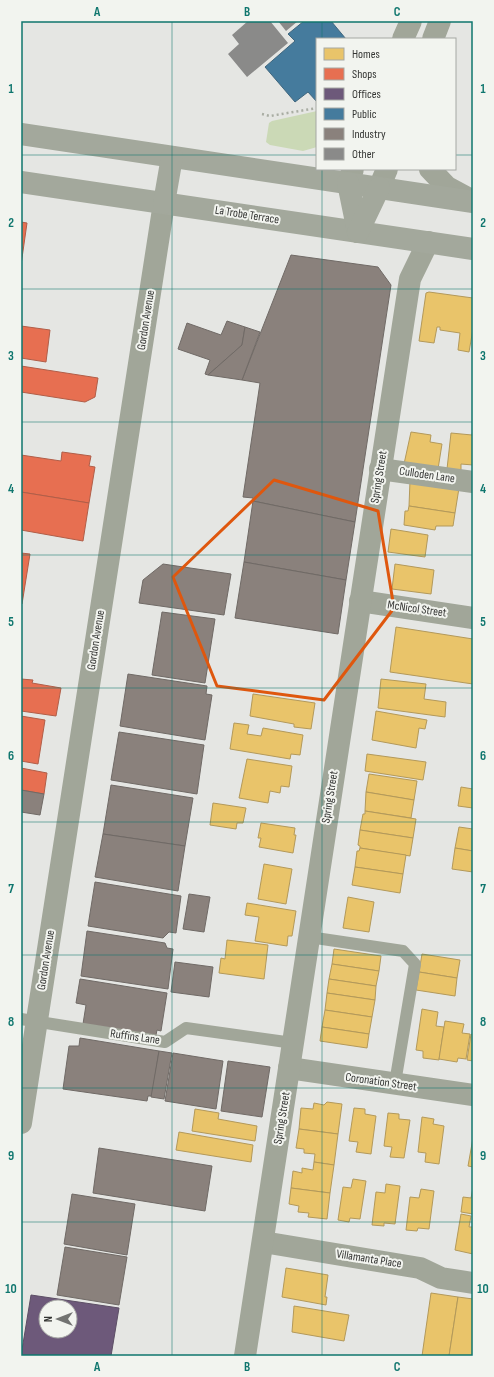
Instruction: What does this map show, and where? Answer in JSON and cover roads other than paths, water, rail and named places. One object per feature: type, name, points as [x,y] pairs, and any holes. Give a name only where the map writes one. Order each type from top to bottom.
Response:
[{"type":"highway","points":[[21,134],[172,157],[383,178],[473,202]]},
{"type":"highway","name":"Gordon Avenue","points":[[164,203],[172,157]]},
{"type":"highway","points":[[351,176],[358,232]]},
{"type":"highway","points":[[358,232],[383,178]]},
{"type":"highway","name":"La Trobe Terrace","points":[[21,182],[473,249]]},
{"type":"street","points":[[403,38],[411,21]]},
{"type":"street","points":[[433,38],[440,21]]},
{"type":"street","points":[[431,170],[447,187],[473,202]]},
{"type":"street","name":"Gordon Avenue","points":[[21,1123],[29,1021],[164,203]]},
{"type":"street","name":"Spring Street","points":[[245,1356],[410,279],[428,242]]},
{"type":"street","name":"Culloden Lane","points":[[380,469],[473,482]]},
{"type":"street","name":"McNicol Street","points":[[360,601],[473,618]]},
{"type":"street","name":"Coronation Street","points":[[289,1068],[473,1095]]},
{"type":"street","name":"Villamanta Place","points":[[263,1242],[420,1268],[441,1278],[473,1282]]},
{"type":"lane","points":[[398,38],[404,21]]},
{"type":"lane","points":[[309,938],[403,951],[415,964],[395,1083]]},
{"type":"lane","name":"Ruffins Lane","points":[[29,1021],[165,1042],[186,1028],[293,1043]]}]
